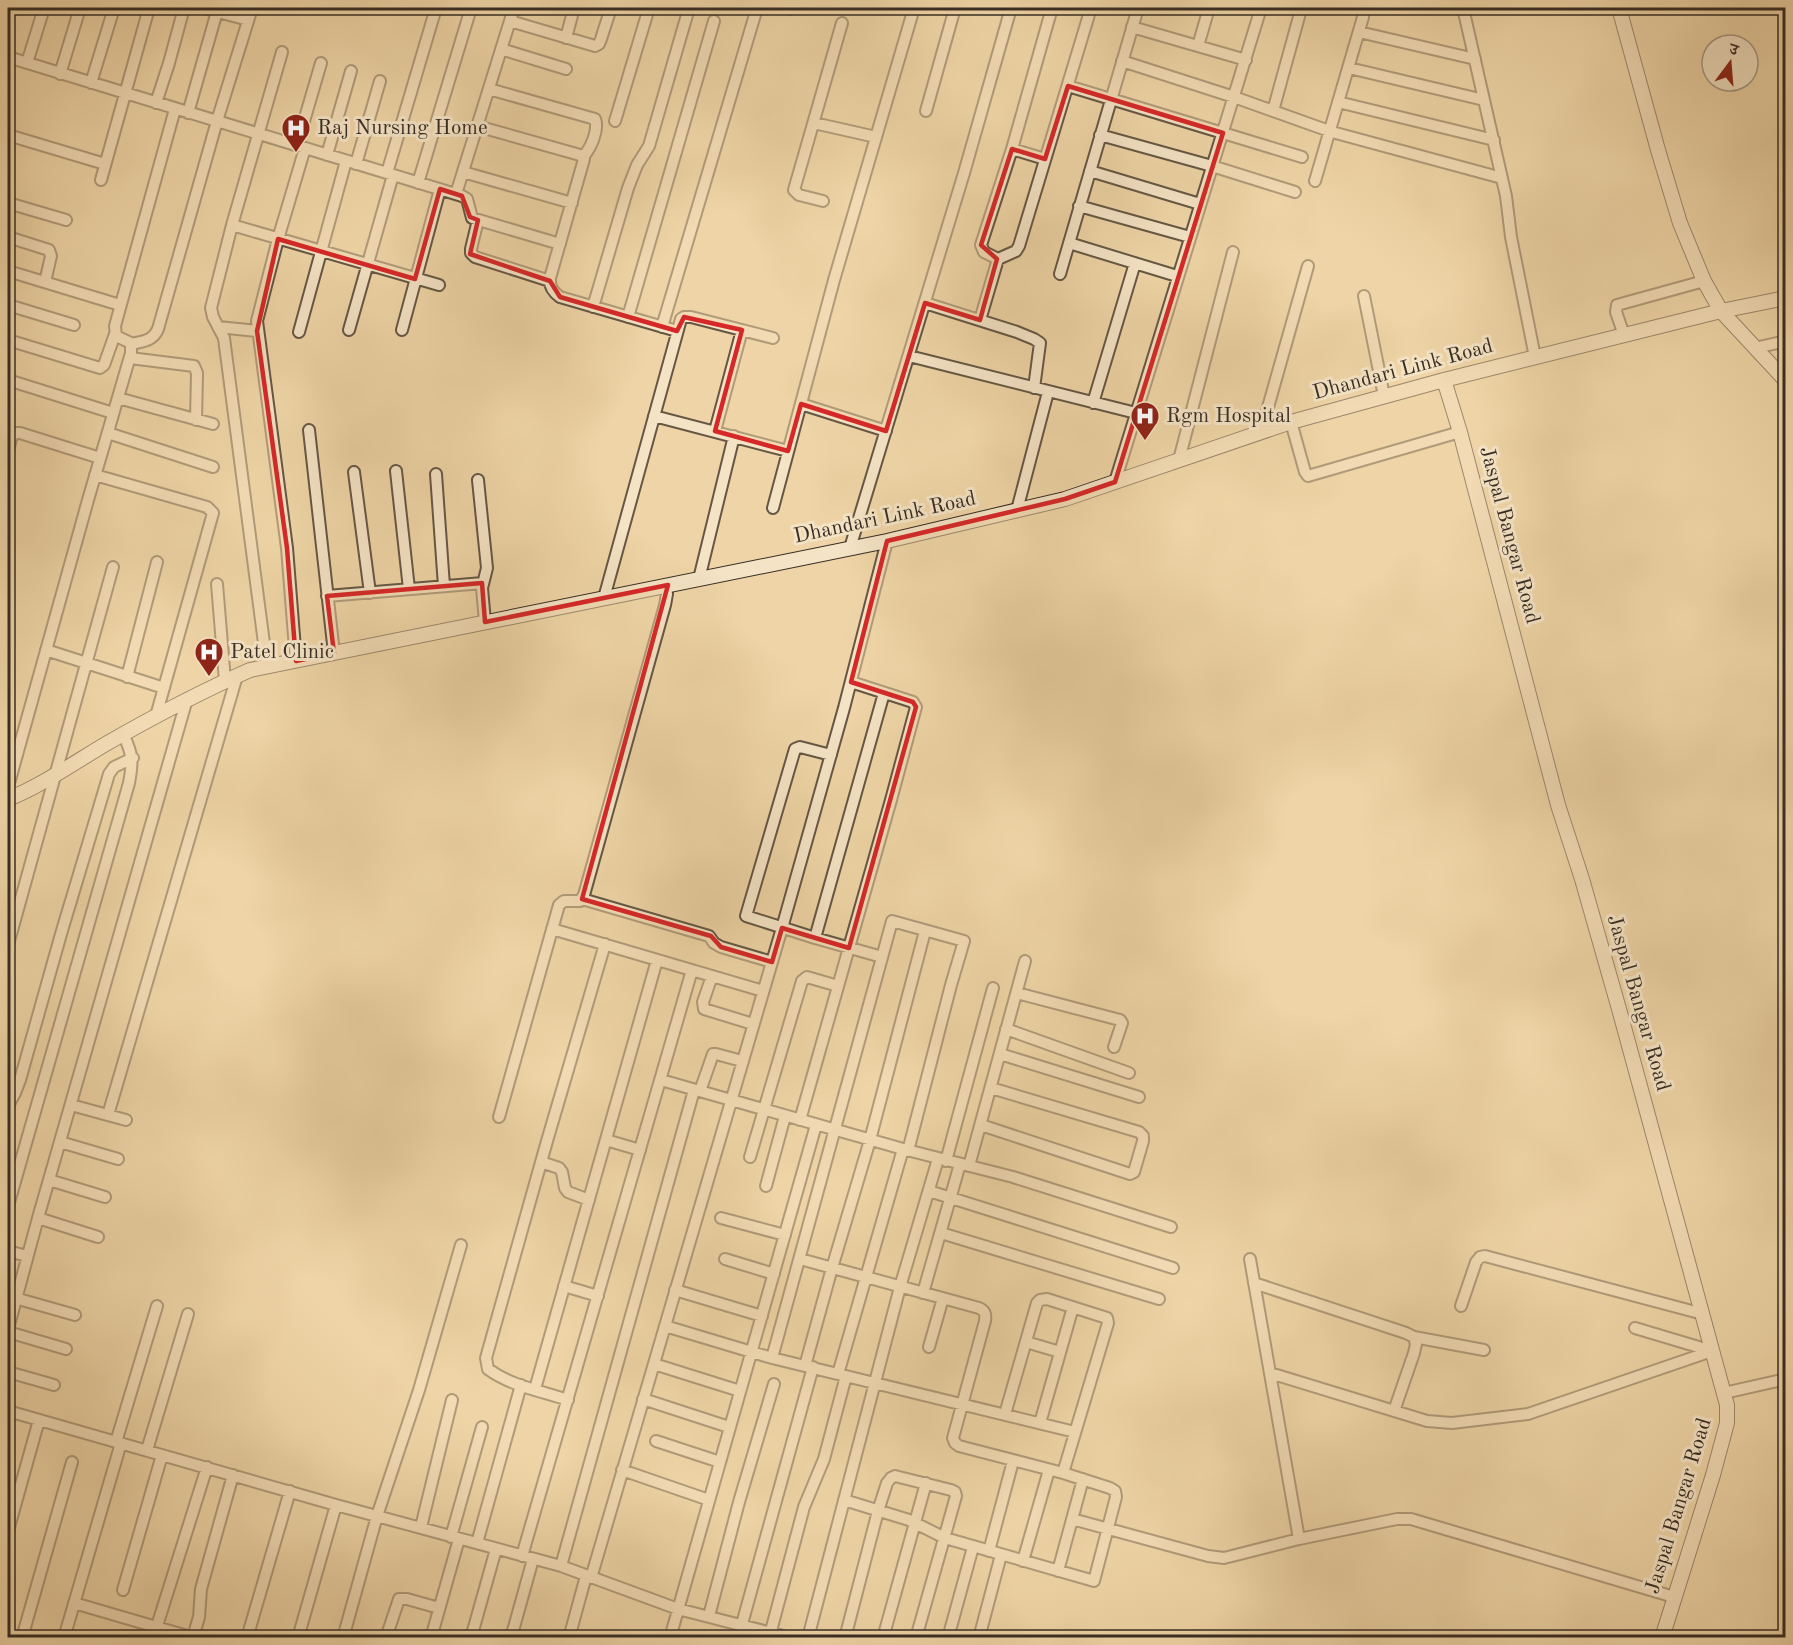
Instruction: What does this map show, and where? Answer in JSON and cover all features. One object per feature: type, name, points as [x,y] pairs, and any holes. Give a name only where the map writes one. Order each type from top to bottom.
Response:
[{"type":"street","points":[[27,63],[44,8]]},
{"type":"street","points":[[60,74],[80,8]]},
{"type":"street","points":[[91,83],[114,8]]},
{"type":"street","points":[[101,180],[149,8]]},
{"type":"street","points":[[156,103],[184,8]]},
{"type":"street","points":[[204,8],[218,9],[248,20]]},
{"type":"street","points":[[132,344],[150,339],[158,329],[252,8]]},
{"type":"street","points":[[349,330],[436,8]]},
{"type":"street","points":[[418,183],[471,8]]},
{"type":"street","points":[[456,194],[514,8]]},
{"type":"street","points":[[566,38],[574,8]]},
{"type":"street","points":[[510,21],[595,46],[599,44],[611,8]]},
{"type":"street","points":[[615,121],[649,8]]},
{"type":"street","points":[[593,307],[628,188],[637,165],[649,146],[688,8]]},
{"type":"street","points":[[662,327],[757,8]]},
{"type":"street","points":[[773,508],[834,280],[914,8]]},
{"type":"street","points":[[926,111],[955,8]]},
{"type":"street","points":[[850,548],[964,173],[1011,8]]},
{"type":"street","points":[[998,259],[984,252],[981,245],[1012,148],[1052,8]]},
{"type":"street","points":[[980,320],[998,259],[1016,251],[1019,246],[1091,8]]},
{"type":"street","points":[[1060,274],[1138,8]]},
{"type":"street","points":[[1198,46],[1209,8]]},
{"type":"street","points":[[1115,482],[1261,8]]},
{"type":"street","points":[[1463,8],[1502,178],[1511,237],[1535,357]]},
{"type":"street","points":[[1619,8],[1680,223],[1704,281],[1721,311],[1785,381]]},
{"type":"street","points":[[188,112],[218,9]]},
{"type":"street","points":[[1273,111],[1300,13]]},
{"type":"street","points":[[1315,181],[1364,17]]},
{"type":"street","points":[[628,317],[714,21]]},
{"type":"street","points":[[823,201],[799,195],[795,190],[842,23]]},
{"type":"street","points":[[1132,27],[1246,60]]},
{"type":"street","points":[[1359,32],[1475,59]]},
{"type":"street","points":[[501,49],[566,69]]},
{"type":"street","points":[[267,666],[224,338],[211,313],[212,301],[232,225],[282,52]]},
{"type":"street","points":[[8,57],[456,194],[467,199],[472,218],[560,244]]},
{"type":"street","points":[[1122,61],[1330,131],[1502,178]]},
{"type":"street","points":[[296,661],[287,549],[257,321],[321,63]]},
{"type":"street","points":[[1349,68],[1484,100]]},
{"type":"street","points":[[327,154],[351,71]]},
{"type":"street","points":[[299,332],[321,252],[380,81]]},
{"type":"street","points":[[1068,86],[1302,157]]},
{"type":"street","points":[[489,89],[595,119],[597,124],[592,145],[583,157],[584,163],[549,281],[552,290],[560,297],[677,331]]},
{"type":"street","points":[[1338,102],[1494,140]]},
{"type":"street","points":[[8,340],[100,368],[104,364],[176,109]]},
{"type":"street","points":[[814,123],[876,137]]},
{"type":"street","points":[[477,126],[583,157]]},
{"type":"street","points":[[8,135],[105,164]]},
{"type":"street","points":[[1100,135],[1295,192]]},
{"type":"street","points":[[1012,148],[1045,159]]},
{"type":"street","points":[[1089,171],[1200,204]]},
{"type":"street","points":[[463,172],[572,203]]},
{"type":"street","points":[[402,330],[440,189]]},
{"type":"street","points":[[8,203],[66,220]]},
{"type":"street","points":[[1079,206],[1190,237]]},
{"type":"street","points":[[478,220],[471,249],[475,256],[549,281]]},
{"type":"street","points":[[232,225],[439,285]]},
{"type":"street","points":[[8,237],[49,250],[51,256],[45,282]]},
{"type":"street","points":[[1069,243],[1177,276]]},
{"type":"street","points":[[1179,460],[1233,252]]},
{"type":"street","points":[[1093,403],[1135,263]]},
{"type":"street","points":[[1261,432],[1308,266]]},
{"type":"street","points":[[8,271],[120,305]]},
{"type":"street","points":[[1624,335],[1616,312],[1617,305],[1704,281]]},
{"type":"street","points":[[1364,296],[1384,396]]},
{"type":"street","name":"Dhandari Link Road","points":[[8,799],[187,699],[250,670],[887,541],[1065,499],[1291,422],[1384,396],[1721,311],[1785,298]]},
{"type":"street","points":[[925,303],[980,320],[1040,343],[1034,388]]},
{"type":"street","points":[[8,305],[74,325]]},
{"type":"street","points":[[604,598],[681,319],[684,317],[773,338]]},
{"type":"street","points":[[218,327],[257,331]]},
{"type":"street","points":[[715,431],[742,330]]},
{"type":"street","points":[[114,334],[132,344]]},
{"type":"street","points":[[1755,348],[1785,341]]},
{"type":"street","points":[[8,787],[130,358],[132,344]]},
{"type":"street","points":[[909,356],[1136,413]]},
{"type":"street","points":[[130,358],[194,366],[197,373],[196,420]]},
{"type":"street","points":[[8,380],[113,413]]},
{"type":"street","name":"Jaspal Bangar Road","points":[[1444,380],[1460,432],[1558,805],[1619,1009],[1703,1314],[1728,1414],[1713,1475],[1662,1638]]},
{"type":"street","points":[[1017,510],[1048,392]]},
{"type":"street","points":[[118,398],[213,424]]},
{"type":"street","points":[[801,404],[886,431]]},
{"type":"street","points":[[654,416],[788,451]]},
{"type":"street","points":[[1291,422],[1308,476],[1460,432]]},
{"type":"street","points":[[309,430],[334,653]]},
{"type":"street","points":[[8,450],[12,436],[20,433],[100,458]]},
{"type":"street","points":[[108,433],[213,467]]},
{"type":"street","points":[[699,579],[734,436]]},
{"type":"street","points":[[396,471],[409,589]]},
{"type":"street","points":[[354,472],[370,592]]},
{"type":"street","points":[[436,474],[444,586]]},
{"type":"street","points":[[95,475],[207,507],[213,513],[156,716]]},
{"type":"street","points":[[478,480],[487,568],[483,583],[485,622]]},
{"type":"street","points":[[569,1638],[654,1364],[782,928],[851,682],[887,541]]},
{"type":"street","points":[[127,677],[157,562]]},
{"type":"street","points":[[8,945],[113,567]]},
{"type":"street","points":[[327,596],[483,583]]},
{"type":"street","points":[[108,1115],[231,678],[217,584]]},
{"type":"street","points":[[582,899],[665,605],[666,586]]},
{"type":"street","points":[[46,650],[164,688]]},
{"type":"street","points":[[800,1120],[916,707],[913,702],[851,682]]},
{"type":"street","points":[[815,938],[884,693]]},
{"type":"street","points":[[66,1349],[8,1330],[12,1297],[27,1256],[187,699]]},
{"type":"street","points":[[8,1206],[129,783],[133,758],[123,734]]},
{"type":"street","points":[[831,755],[801,747],[795,749],[746,916],[882,957]]},
{"type":"street","points":[[8,1106],[20,1080],[109,774],[114,767],[133,758]]},
{"type":"street","points":[[499,1117],[561,902],[582,899],[709,936],[721,947],[772,962]]},
{"type":"street","points":[[771,1632],[804,1508],[824,1459],[866,1278],[964,941],[892,921],[772,1358]]},
{"type":"street","points":[[552,929],[763,991]]},
{"type":"street","points":[[742,1624],[809,1367],[832,1268],[870,1140],[925,931]]},
{"type":"street","points":[[568,1400],[496,1375],[488,1369],[486,1358],[605,944]]},
{"type":"street","points":[[535,1389],[657,960]]},
{"type":"street","points":[[924,1293],[951,1198],[981,1125],[1024,961]]},
{"type":"street","points":[[511,1638],[528,1558],[568,1400],[692,970]]},
{"type":"street","points":[[712,976],[703,1002],[704,1009],[753,1024]]},
{"type":"street","points":[[750,1157],[802,981],[807,977],[838,986]]},
{"type":"street","points":[[808,1638],[900,1287],[929,1191],[942,1160],[993,988]]},
{"type":"street","points":[[1017,993],[1120,1020],[1122,1023],[1114,1047]]},
{"type":"street","points":[[1006,1029],[1129,1073]]},
{"type":"street","points":[[561,1566],[697,1091],[712,1054],[742,1061]]},
{"type":"street","points":[[1000,1054],[1139,1097]]},
{"type":"street","points":[[661,1080],[905,1150],[1047,1187],[1171,1227]]},
{"type":"street","points":[[981,1125],[1130,1174],[1134,1172],[1143,1141],[1143,1136],[1139,1132],[991,1088]]},
{"type":"street","points":[[71,1105],[126,1120]]},
{"type":"street","points":[[766,1186],[785,1116]]},
{"type":"street","points":[[670,1638],[816,1125]]},
{"type":"street","points":[[606,1140],[640,1150]]},
{"type":"street","points":[[60,1142],[118,1159]]},
{"type":"street","points":[[541,1162],[559,1168],[568,1192],[589,1200]]},
{"type":"street","points":[[49,1180],[105,1197]]},
{"type":"street","points":[[929,1191],[1173,1268]]},
{"type":"street","points":[[38,1218],[98,1237]]},
{"type":"street","points":[[721,1218],[785,1235]]},
{"type":"street","points":[[941,1233],[1160,1299]]},
{"type":"street","points":[[343,1638],[377,1516],[419,1390],[460,1245]]},
{"type":"street","points":[[8,1251],[27,1256]]},
{"type":"street","points":[[1461,1306],[1476,1262],[1480,1257],[1485,1256],[1703,1314]]},
{"type":"street","points":[[725,1259],[774,1274]]},
{"type":"street","points":[[800,1259],[984,1310],[986,1314],[954,1438],[955,1443],[1110,1488],[1115,1491],[1116,1497],[1094,1581],[972,1547],[945,1538],[895,1515],[844,1500]]},
{"type":"street","points":[[1250,1259],[1299,1539]]},
{"type":"street","points":[[1254,1283],[1414,1337],[1484,1350]]},
{"type":"street","points":[[564,1286],[598,1296]]},
{"type":"street","points":[[675,1290],[762,1316]]},
{"type":"street","points":[[12,1297],[75,1315]]},
{"type":"street","points":[[929,1347],[943,1298]]},
{"type":"street","points":[[1005,1414],[1040,1300],[1047,1299],[1105,1317],[1108,1320],[1063,1473]]},
{"type":"street","points":[[64,1638],[157,1306]]},
{"type":"street","points":[[1040,1423],[1073,1307]]},
{"type":"street","points":[[147,1450],[188,1314]]},
{"type":"street","points":[[664,1326],[772,1358],[1075,1432]]},
{"type":"street","points":[[1635,1328],[1712,1351]]},
{"type":"street","points":[[1394,1411],[1414,1353],[1416,1344],[1414,1337]]},
{"type":"street","points":[[1026,1342],[1060,1352]]},
{"type":"street","points":[[1270,1373],[1427,1421],[1452,1423],[1528,1414],[1712,1351]]},
{"type":"street","points":[[654,1364],[740,1391]]},
{"type":"street","points":[[8,1372],[54,1385]]},
{"type":"street","points":[[1724,1393],[1785,1379]]},
{"type":"street","points":[[708,1616],[774,1384]]},
{"type":"street","points":[[477,1544],[521,1385]]},
{"type":"street","points":[[643,1399],[729,1427]]},
{"type":"street","points":[[421,1527],[452,1400]]},
{"type":"street","points":[[8,1411],[336,1505],[561,1566],[678,1609],[791,1638]]},
{"type":"street","points":[[8,1531],[39,1420]]},
{"type":"street","points":[[431,1638],[482,1427]]},
{"type":"street","points":[[656,1441],[720,1462]]},
{"type":"street","points":[[123,1590],[162,1455]]},
{"type":"street","points":[[989,1551],[1013,1461]]},
{"type":"street","points":[[22,1638],[72,1462]]},
{"type":"street","points":[[157,1626],[207,1467]]},
{"type":"street","points":[[622,1470],[709,1500]]},
{"type":"street","points":[[1023,1561],[1049,1470]]},
{"type":"street","points":[[74,1602],[194,1637],[199,1617],[201,1589],[233,1475]]},
{"type":"street","points":[[845,1638],[878,1510],[887,1483],[895,1476],[955,1492],[956,1500],[916,1638]]},
{"type":"street","points":[[1058,1570],[1083,1479]]},
{"type":"street","points":[[883,1638],[926,1483]]},
{"type":"street","points":[[248,1638],[290,1491]]},
{"type":"street","points":[[298,1638],[336,1505]]},
{"type":"street","points":[[1072,1519],[1208,1556],[1224,1558],[1299,1539],[1397,1519],[1411,1519],[1674,1597]]},
{"type":"street","points":[[948,1638],[972,1547]]},
{"type":"street","points":[[471,1638],[496,1549]]},
{"type":"street","points":[[979,1638],[1001,1555]]},
{"type":"street","points":[[386,1638],[399,1599],[439,1608]]},
{"type":"highlighted area","points":[[1068,86],[1223,133],[1115,482],[1065,499],[887,541],[851,682],[913,702],[916,707],[849,948],[782,928],[772,962],[721,947],[711,936],[582,899],[668,585],[485,622],[482,583],[327,596],[334,653],[296,661],[287,548],[257,331],[278,239],[415,279],[440,189],[462,196],[470,217],[478,220],[470,254],[550,281],[560,297],[677,331],[684,317],[742,330],[715,431],[788,451],[801,404],[886,431],[925,303],[980,320],[997,259],[981,245],[1012,149],[1045,159]]},
{"type":"place","name":"Raj Nursing Home","points":[[296,154]]},
{"type":"place","name":"Rgm Hospital","points":[[1145,442]]},
{"type":"place","name":"Patel Clinic","points":[[209,678]]}]
